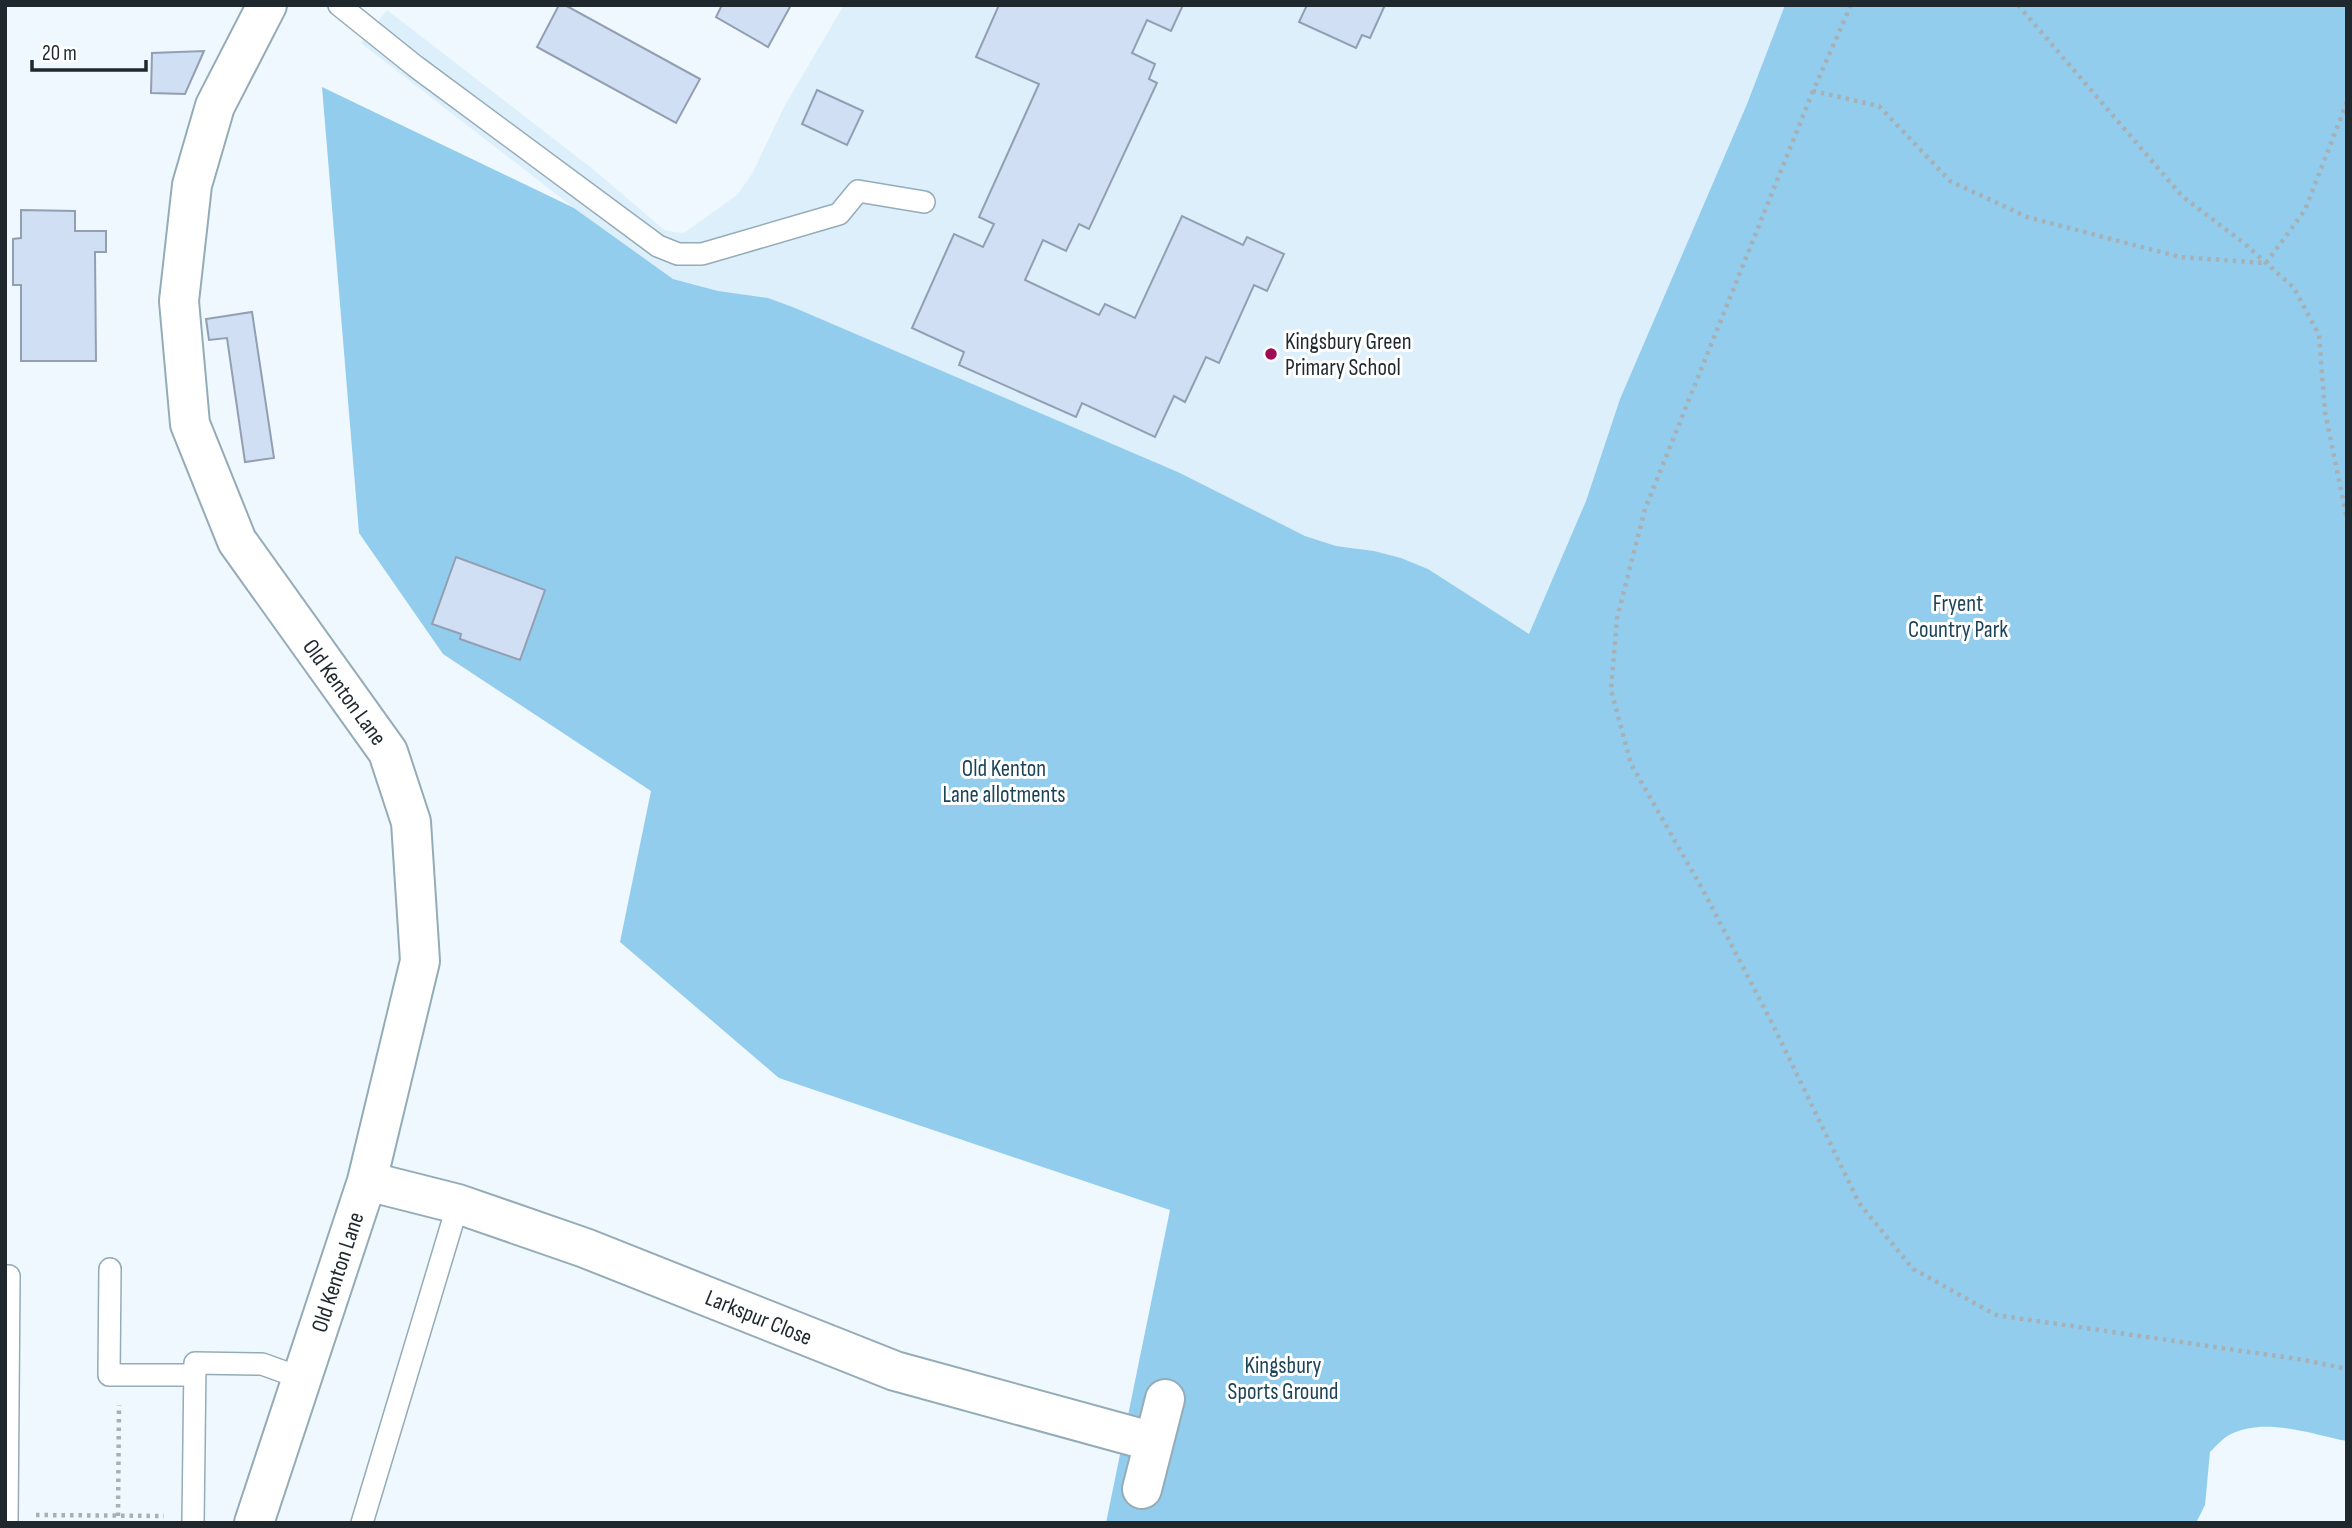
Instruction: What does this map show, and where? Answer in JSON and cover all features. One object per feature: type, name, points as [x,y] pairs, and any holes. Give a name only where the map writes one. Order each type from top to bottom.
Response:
[{"type":"street","name":"Old Kenton Lane","points":[[254,1523],[367,1181],[420,961],[411,822],[388,752],[237,541],[190,424],[179,302],[192,185],[215,106],[267,5]]},
{"type":"street","name":"Larkspur Close","points":[[367,1181],[458,1204],[585,1248],[895,1371],[1154,1442]]},
{"type":"street","points":[[1142,1489],[1165,1399]]},
{"type":"lane","points":[[339,5],[415,66],[658,246],[678,254],[702,254],[839,214],[858,191],[924,202]]},
{"type":"lane","points":[[362,1523],[458,1204]]},
{"type":"lane","points":[[110,1269],[109,1376],[195,1375]]},
{"type":"lane","points":[[5,1276],[9,1276],[7,1518]]},
{"type":"lane","points":[[193,1520],[195,1363],[262,1364],[301,1378]]},
{"type":"path","points":[[1851,5],[1813,91],[1645,509],[1617,618],[1611,690],[1632,764],[1704,892],[1774,1027],[1859,1203],[1913,1269],[1997,1315],[2290,1358],[2347,1369]]},
{"type":"path","points":[[2018,5],[2182,196],[2245,244],[2294,288],[2319,335],[2325,412],[2347,519]]},
{"type":"path","points":[[1813,91],[1879,106],[1950,181],[2027,217],[2180,257],[2266,263]]},
{"type":"path","points":[[2266,263],[2305,210],[2347,102]]},
{"type":"path","points":[[118,1516],[119,1375]]},
{"type":"path","points":[[7,1518],[118,1516],[193,1520]]},
{"type":"shaded area","name":"Kingsbury Green Primary School","points":[[844,5],[1785,5],[1747,104],[1620,399],[1586,501],[1529,635],[1428,569],[1401,558],[1336,546],[1305,536],[1180,473],[718,291],[673,279],[574,208],[361,43],[387,10],[594,170],[663,229],[684,233],[737,195],[752,174],[784,107]]},
{"type":"green space","points":[[1785,5],[2347,5],[2347,1441],[2273,1427],[2244,1429],[2228,1435],[2210,1452],[2205,1505],[2196,1523],[1106,1523],[1170,1210],[779,1078],[620,942],[651,791],[443,654],[359,533],[322,87],[574,208],[673,279],[718,291],[768,298],[795,308],[1180,473],[1305,536],[1336,546],[1401,558],[1428,569],[1529,634],[1586,501],[1620,399],[1747,104]]},
{"type":"building","points":[[559,5],[565,5],[700,79],[676,123],[537,47]]},
{"type":"building","points":[[722,5],[791,5],[768,47],[716,17]]},
{"type":"building","points":[[999,5],[1183,5],[1171,31],[1147,20],[1132,53],[1155,64],[1149,79],[1157,83],[1089,229],[1079,224],[1066,251],[1043,240],[1025,280],[1099,315],[1105,304],[1135,318],[1182,216],[1243,245],[1247,237],[1284,254],[1267,291],[1254,285],[1219,363],[1206,357],[1185,402],[1174,396],[1155,437],[1082,403],[1076,417],[959,365],[964,352],[912,328],[954,234],[983,247],[994,224],[979,217],[1039,84],[976,57]]},
{"type":"building","points":[[1307,5],[1385,5],[1370,38],[1362,35],[1356,48],[1299,22]]},
{"type":"building","points":[[204,51],[185,94],[151,93],[152,53]]},
{"type":"building","points":[[817,90],[863,111],[847,145],[802,124]]},
{"type":"building","points":[[21,210],[75,211],[75,231],[106,231],[106,252],[95,252],[96,361],[21,361],[21,285],[13,285],[13,239],[21,238]]},
{"type":"building","points":[[252,312],[274,458],[245,462],[227,338],[209,340],[206,319]]},
{"type":"building","points":[[456,557],[545,590],[520,660],[460,639],[461,634],[432,624]]},
{"type":"place","name":"Kingsbury Green Primary School","points":[[1271,354]]},
{"type":"park label","name":"Fryent Country Park","points":[[1958,616]]},
{"type":"park label","name":"Old Kenton Lane allotments","points":[[1004,781]]},
{"type":"park label","name":"Kingsbury Sports Ground","points":[[1283,1378]]}]
